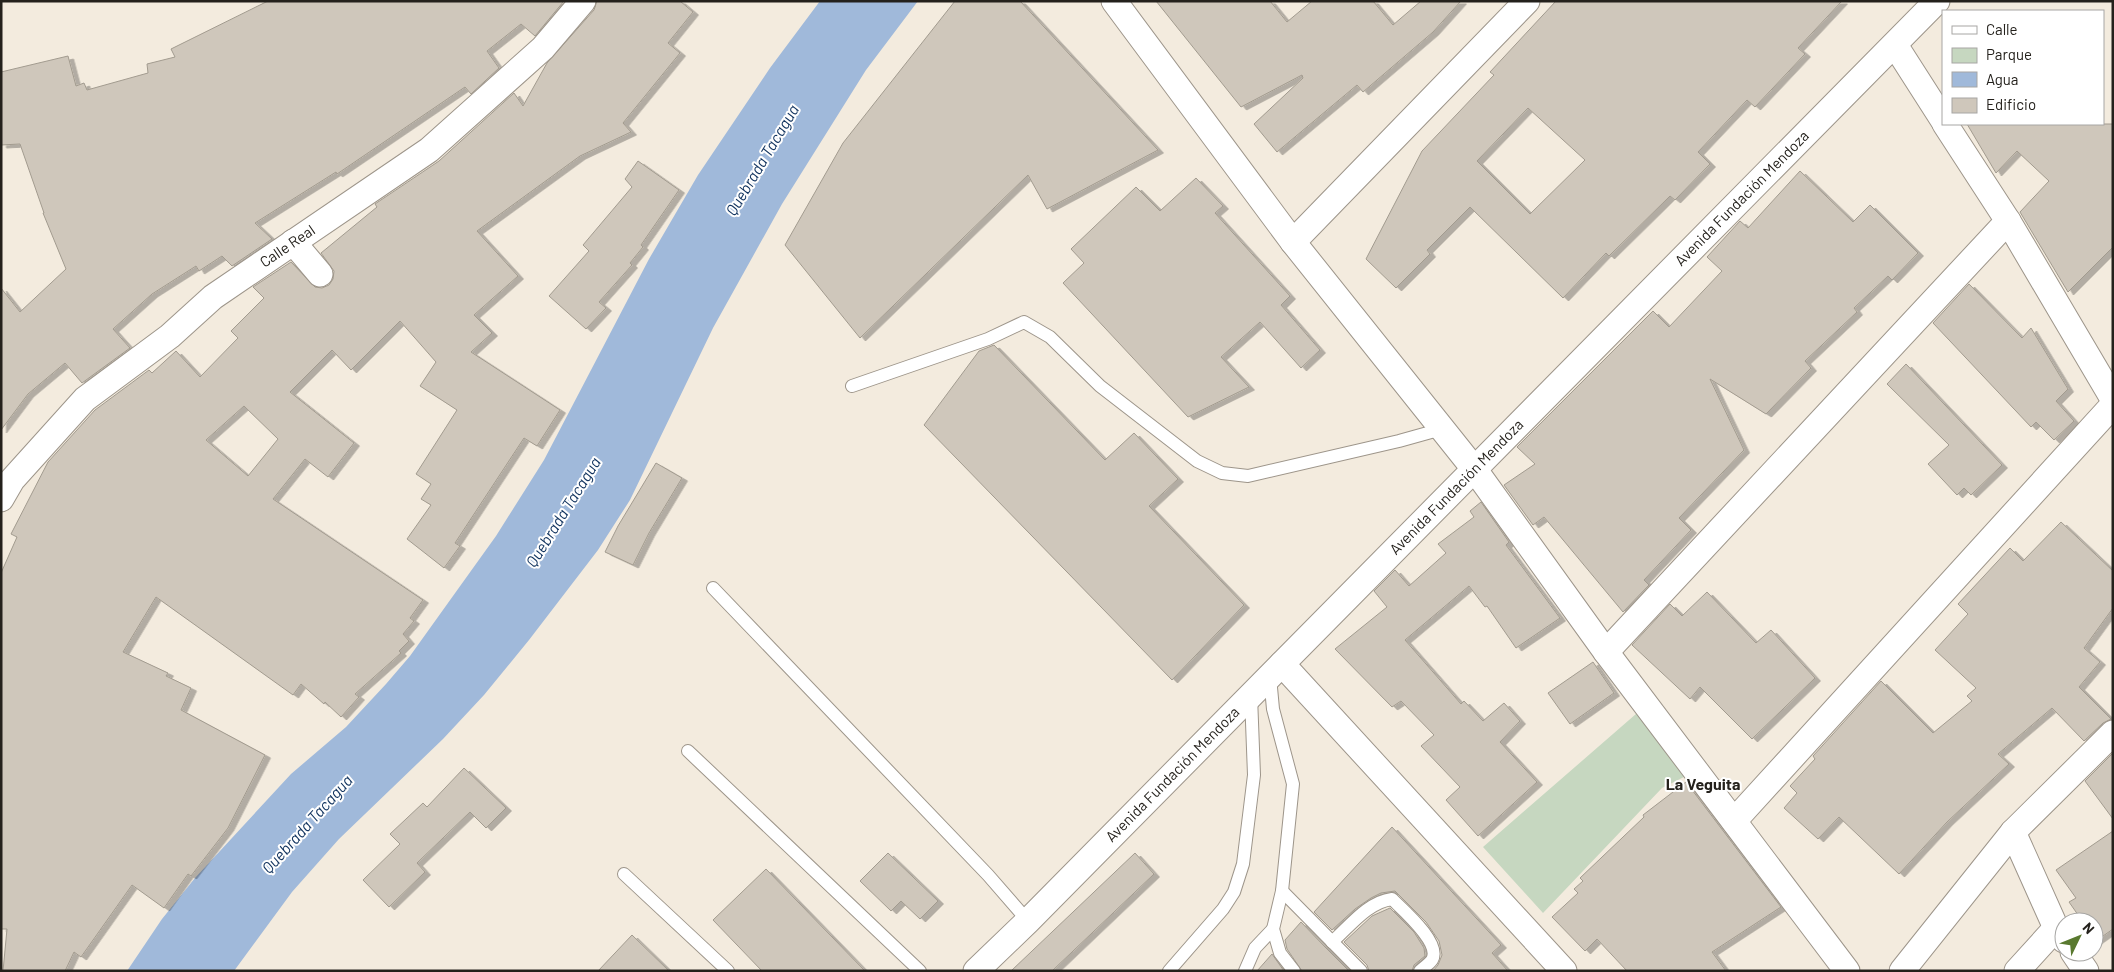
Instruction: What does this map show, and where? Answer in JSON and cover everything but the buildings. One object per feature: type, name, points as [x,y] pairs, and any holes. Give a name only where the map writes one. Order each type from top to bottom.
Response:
[{"type":"street","name":"Calle Real","points":[[5,486],[85,399],[170,336],[213,297],[429,150],[543,48],[583,1]]},
{"type":"street","points":[[1114,1],[1293,242],[1475,470],[1606,652],[1847,971]]},
{"type":"street","points":[[1293,242],[1527,1]]},
{"type":"street","name":"Avenida Fundación Mendoza","points":[[976,971],[1276,671],[1937,1]]},
{"type":"street","points":[[1895,45],[1942,118]]},
{"type":"street","points":[[1946,125],[2008,222],[2113,399]]},
{"type":"street","points":[[1606,652],[2008,222]]},
{"type":"street","points":[[293,242],[320,274]]},
{"type":"street","points":[[1734,820],[2113,405]]},
{"type":"street","points":[[1276,671],[1564,971]]},
{"type":"street","points":[[1902,971],[2013,832],[2113,733]]},
{"type":"street","points":[[2013,832],[2054,921]]},
{"type":"street","points":[[2017,971],[2054,939]]},
{"type":"lane","points":[[852,386],[988,339],[1024,322],[1050,338],[1100,386],[1197,461],[1222,473],[1248,476],[1399,441],[1442,429]]},
{"type":"lane","points":[[713,588],[988,875],[1028,921]]},
{"type":"lane","points":[[1276,671],[1273,709],[1292,784],[1282,891],[1273,929],[1280,953],[1294,971]]},
{"type":"lane","points":[[1169,971],[1223,909],[1234,892],[1243,864],[1254,775],[1251,696]]},
{"type":"lane","points":[[688,750],[920,971]]},
{"type":"lane","points":[[624,874],[728,971]]},
{"type":"lane","points":[[1282,891],[1361,971]]},
{"type":"lane","points":[[1332,942],[1370,907],[1382,900],[1392,899],[1429,938],[1434,950],[1432,960],[1420,971]]},
{"type":"lane","points":[[1245,971],[1255,948],[1273,929]]},
{"type":"green space","points":[[1644,707],[1694,772],[1662,788],[1543,913],[1483,847]]},
{"type":"water","name":"Quebrada Tacagua","points":[[820,1],[918,1],[866,70],[782,204],[713,328],[630,500],[598,550],[484,695],[443,739],[339,839],[292,892],[234,971],[127,971],[162,919],[195,878],[291,774],[346,727],[410,656],[496,536],[544,460],[649,259],[698,175],[770,68]]},
{"type":"district","name":"La Veguita","points":[[1703,784]]}]
